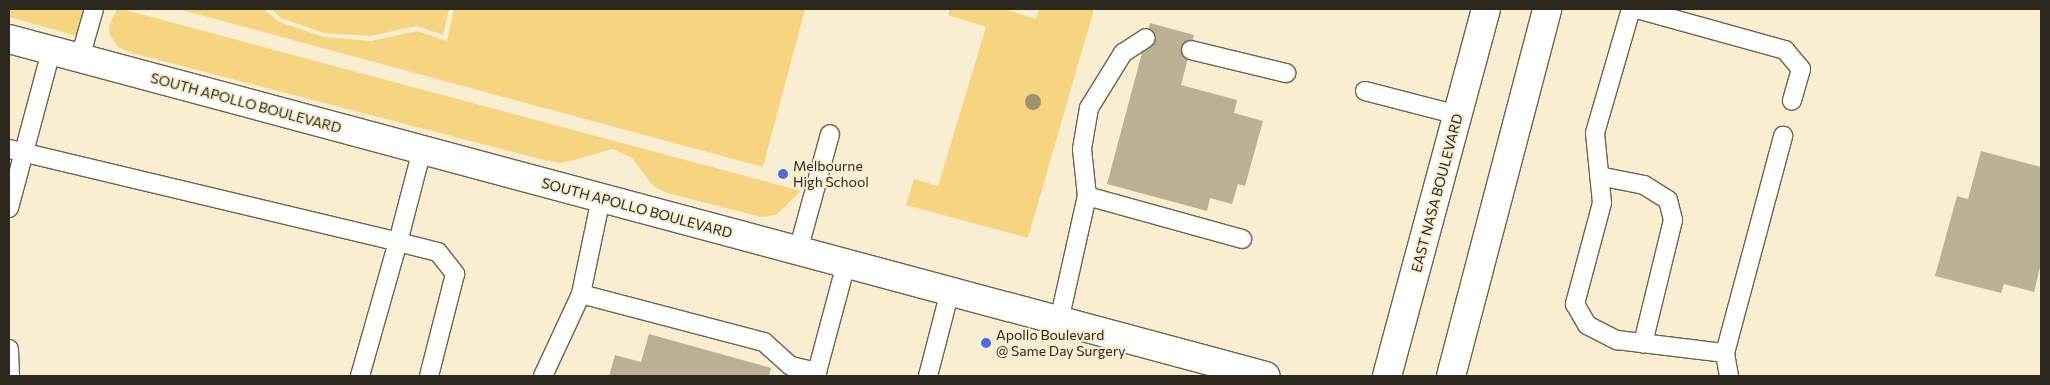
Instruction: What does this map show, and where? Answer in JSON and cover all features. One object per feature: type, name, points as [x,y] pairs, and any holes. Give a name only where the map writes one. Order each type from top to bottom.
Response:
[{"type":"street","name":"EAST NASA BOULEVARD","points":[[1387,376],[1486,9]]},
{"type":"street","points":[[1451,376],[1548,9]]},
{"type":"street","name":"SOUTH APOLLO BOULEVARD","points":[[9,39],[1266,376]]},
{"type":"lane","points":[[80,58],[94,9]]},
{"type":"lane","points":[[1631,9],[1595,133],[1602,203],[1575,304],[1587,325],[1617,340],[1725,353]]},
{"type":"lane","points":[[1637,9],[1785,50],[1801,69],[1792,101]]},
{"type":"lane","points":[[1059,321],[1088,196],[1082,149],[1089,108],[1123,52],[1146,38]]},
{"type":"lane","points":[[1191,50],[1286,73]]},
{"type":"lane","points":[[9,208],[16,150],[50,51]]},
{"type":"lane","points":[[1365,91],[1458,114]]},
{"type":"lane","points":[[798,251],[830,134]]},
{"type":"lane","points":[[1729,376],[1725,353],[1783,136]]},
{"type":"lane","points":[[16,150],[438,252],[455,274],[429,376]]},
{"type":"lane","points":[[360,376],[422,150]]},
{"type":"lane","points":[[1599,176],[1644,185],[1668,200],[1673,220],[1643,343]]},
{"type":"lane","points":[[1088,196],[1242,239]]},
{"type":"lane","points":[[543,376],[581,294],[601,198]]},
{"type":"lane","points":[[581,294],[764,342],[792,366],[816,374],[846,264]]},
{"type":"lane","points":[[928,376],[950,292]]},
{"type":"lane","points":[[9,349],[10,376]]},
{"type":"shaded area","points":[[9,9],[89,9],[81,37],[9,17]]},
{"type":"shaded area","points":[[117,9],[801,191],[776,215],[761,217],[667,193],[653,186],[632,158],[613,149],[563,163],[544,160],[132,53],[118,47],[110,35],[109,26]]},
{"type":"shaded area","points":[[178,9],[264,9],[279,22],[324,37],[371,41],[417,31],[447,41],[454,9],[805,9],[763,167]]},
{"type":"shaded area","points":[[271,9],[449,9],[443,35],[417,26],[370,36],[324,33],[281,18]]},
{"type":"shaded area","points":[[950,9],[1005,9],[1036,19],[1039,9],[1094,9],[1028,238],[906,205],[914,179],[938,186],[986,27],[948,15]]},
{"type":"building","points":[[1150,23],[1194,35],[1181,85],[1237,100],[1234,113],[1263,121],[1245,186],[1238,184],[1232,204],[1210,198],[1207,211],[1107,184]]},
{"type":"building","points":[[1981,151],[2041,167],[2041,263],[2034,292],[2004,284],[2001,293],[1935,276],[1957,196],[1968,199]]},
{"type":"building","points":[[649,334],[771,368],[769,376],[609,376],[615,355],[641,362]]},
{"type":"place","name":"Melbourne High School","points":[[783,174]]},
{"type":"place","name":"Apollo Boulevard @ Same Day Surgery","points":[[986,343]]}]
